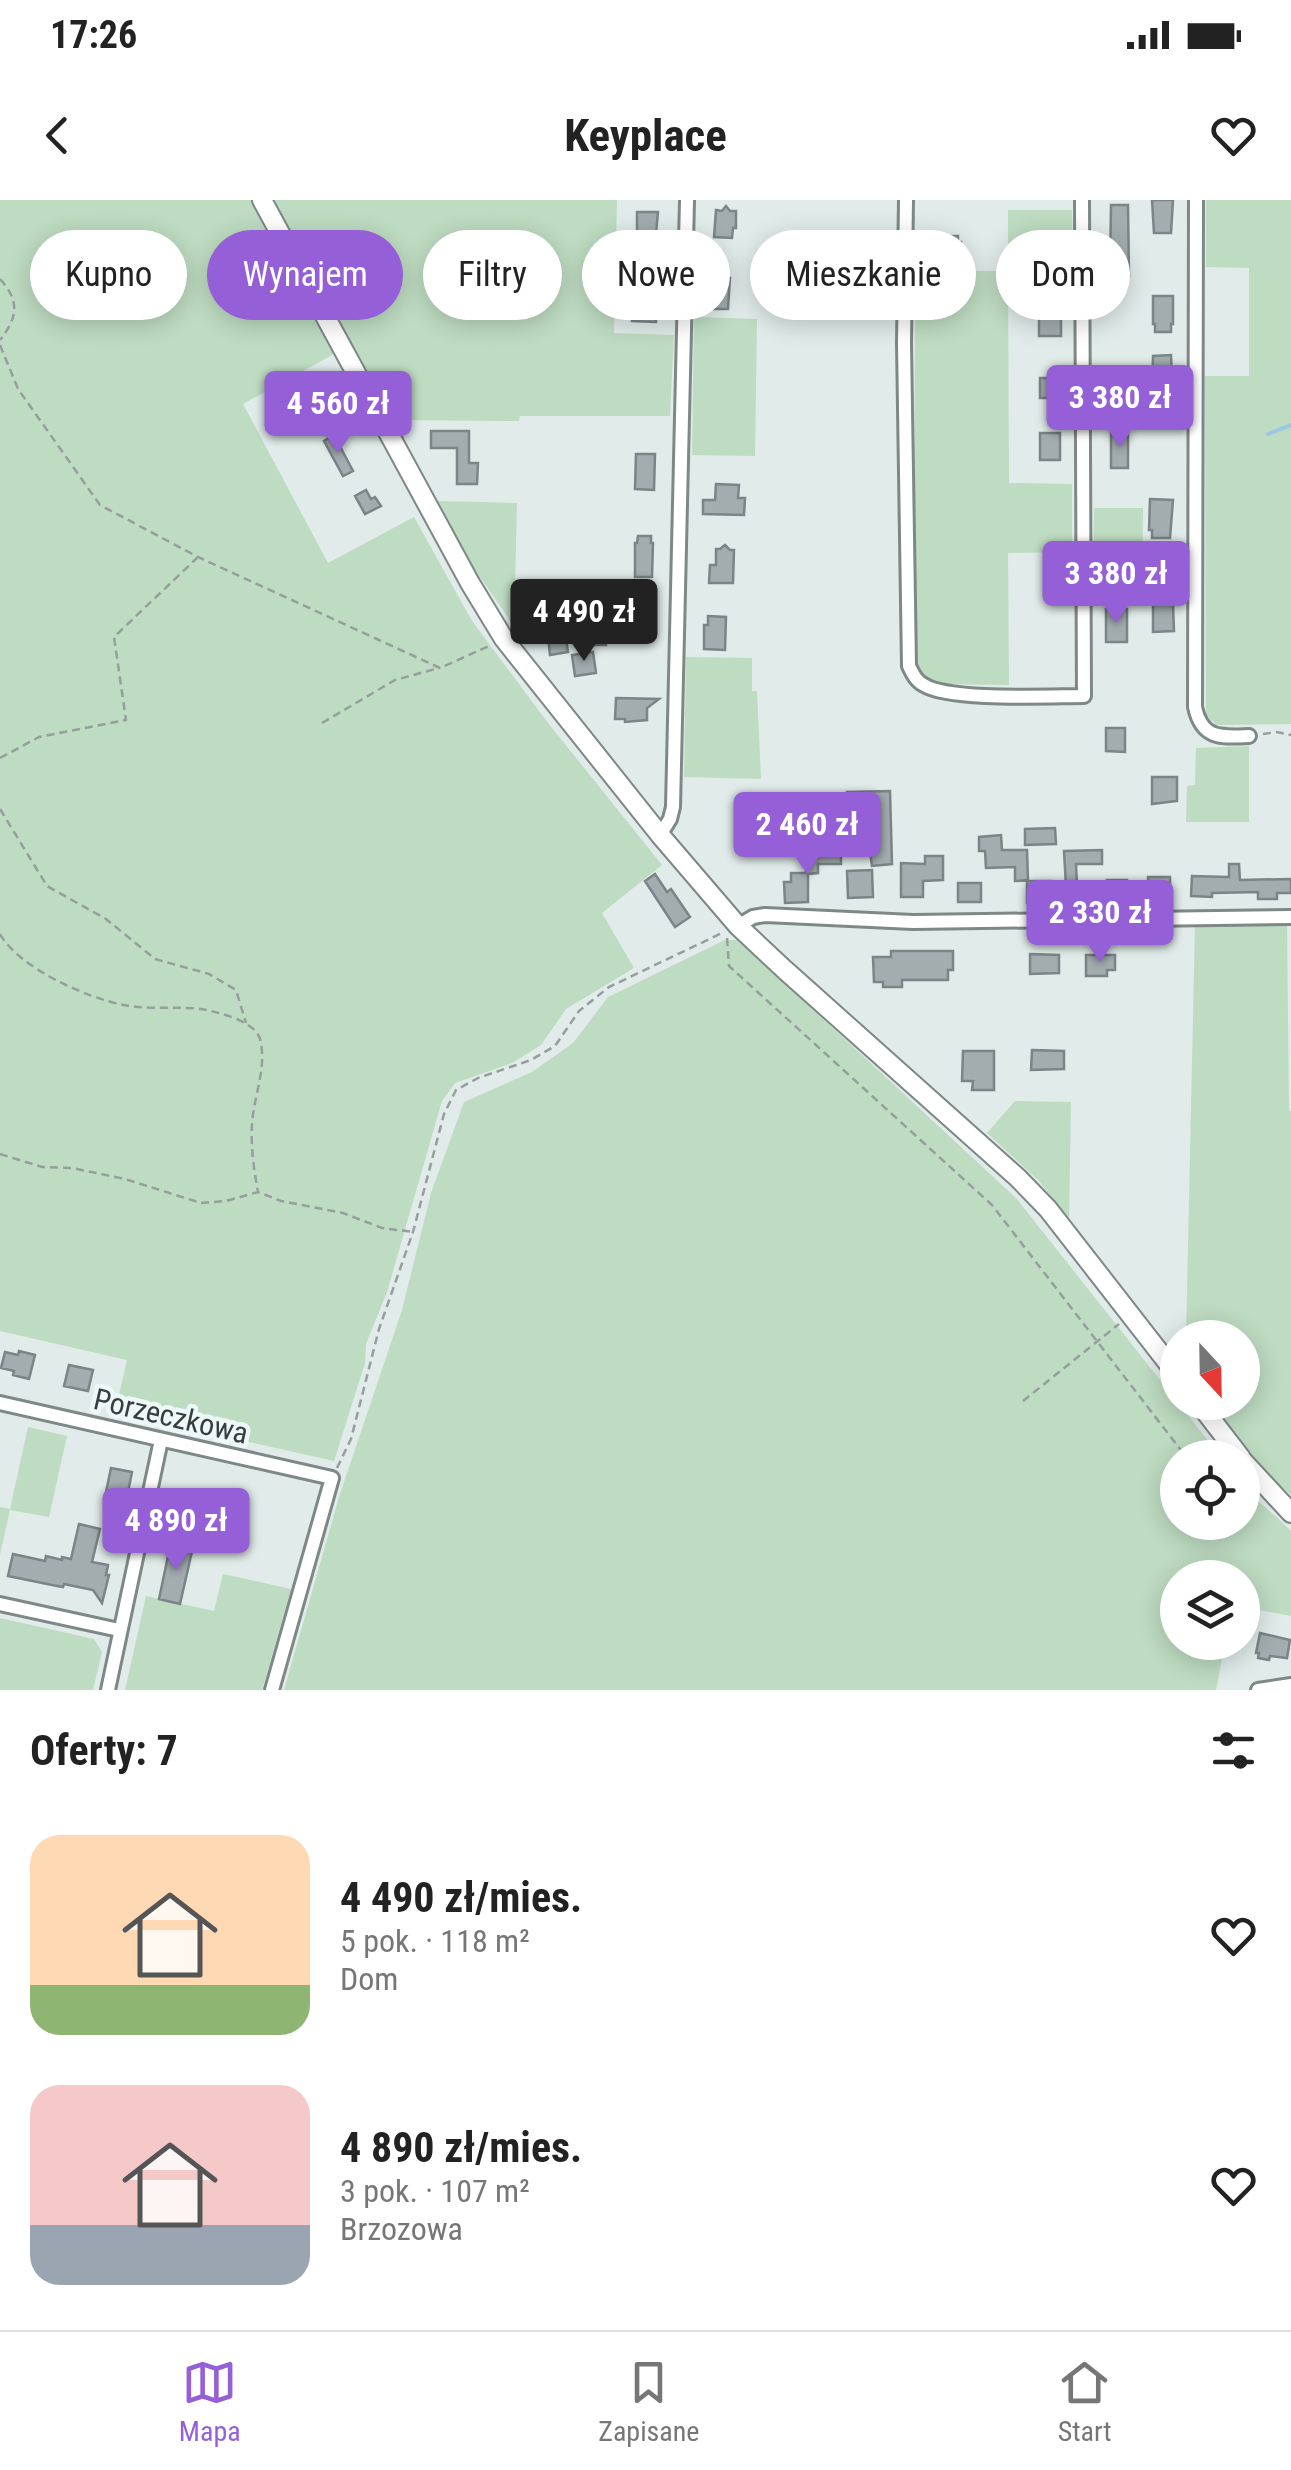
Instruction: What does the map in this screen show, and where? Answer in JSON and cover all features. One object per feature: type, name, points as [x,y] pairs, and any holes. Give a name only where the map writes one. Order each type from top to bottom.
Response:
[{"type":"street","points":[[262,200],[504,639],[732,931],[1018,1178],[1048,1209],[1160,1353]]},
{"type":"street","points":[[660,835],[672,807],[687,200]]},
{"type":"street","points":[[906,200],[904,343],[910,666],[915,678],[942,692],[1084,696],[1082,200]]},
{"type":"street","points":[[1196,200],[1195,708],[1204,730],[1249,736]]},
{"type":"street","points":[[732,931],[764,915],[913,922],[1291,918]]},
{"type":"street","name":"Porzeczkowa","points":[[0,1403],[332,1478]]},
{"type":"street","points":[[1212,1420],[1227,1440]]},
{"type":"street","points":[[108,1690],[160,1440]]},
{"type":"street","points":[[272,1690],[332,1478]]},
{"type":"street","points":[[1260,1479],[1291,1513]]},
{"type":"street","points":[[0,1604],[119,1630]]},
{"type":"street","points":[[1258,1690],[1291,1685]]},
{"type":"path","points":[[0,279],[14,300],[14,317],[0,342],[18,389],[100,505],[198,558],[440,668]]},
{"type":"path","points":[[0,758],[39,737],[126,720],[114,637],[198,558]]},
{"type":"path","points":[[322,723],[395,680],[440,668],[504,639]]},
{"type":"path","points":[[1249,736],[1278,732],[1291,735]]},
{"type":"path","points":[[0,810],[47,886],[106,919],[155,959],[208,974],[236,990],[246,1023]]},
{"type":"path","points":[[332,1478],[351,1439],[379,1329],[413,1232],[444,1114],[456,1090],[531,1060],[555,1046],[579,1012],[608,987],[732,931],[729,966],[992,1205],[1174,1440]]},
{"type":"path","points":[[0,934],[29,963],[72,990],[120,1005],[200,1009],[246,1023],[259,1034],[262,1055],[252,1160],[258,1192]]},
{"type":"path","points":[[0,1154],[42,1167],[125,1178],[201,1203],[258,1192],[281,1201],[342,1213],[382,1228],[413,1232]]},
{"type":"path","points":[[1022,1401],[1123,1321]]},
{"type":"green space","points":[[0,200],[252,200],[268,230],[207,230],[207,320],[316,320],[334,354],[243,404],[328,563],[414,517],[472,621],[662,865],[602,913],[634,968],[566,1009],[541,1045],[512,1063],[455,1083],[442,1101],[334,1461],[115,1412],[127,1360],[0,1331]]},
{"type":"green space","points":[[273,200],[617,200],[616,230],[582,230],[582,320],[614,320],[614,333],[674,335],[670,416],[394,420],[338,320],[403,320],[403,230],[289,230]]},
{"type":"green space","points":[[1206,200],[1291,200],[1291,724],[1216,725],[1206,715],[1205,376],[1249,376],[1249,268],[1206,267]]},
{"type":"green space","points":[[1008,210],[1072,210],[1072,230],[1008,230]]},
{"type":"green space","points":[[976,271],[996,271],[996,320],[1008,320],[1009,483],[1072,484],[1072,552],[1008,553],[1009,685],[928,684],[914,668],[915,320],[976,320]]},
{"type":"green space","points":[[694,320],[757,320],[755,456],[692,455]]},
{"type":"green space","points":[[438,501],[517,503],[514,626],[462,551]]},
{"type":"green space","points":[[1094,508],[1143,508],[1142,596],[1093,596]]},
{"type":"green space","points":[[686,657],[752,658],[761,779],[684,777]]},
{"type":"green space","points":[[1249,746],[1249,822],[1186,822],[1187,786],[1195,785],[1196,748]]},
{"type":"green space","points":[[1287,924],[1291,1495],[1260,1467],[1260,1440],[1238,1440],[1222,1420],[1260,1420],[1260,1320],[1186,1320],[1195,925]]},
{"type":"green space","points":[[725,940],[738,940],[1016,1198],[1160,1380],[1160,1420],[1192,1420],[1208,1440],[1160,1440],[1160,1540],[1260,1540],[1260,1503],[1291,1531],[1291,1616],[1260,1610],[1260,1560],[1160,1560],[1160,1660],[1222,1660],[1216,1690],[284,1690],[339,1497],[402,1310],[431,1193],[464,1102],[532,1072],[573,1043],[608,997]]},
{"type":"green space","points":[[1015,1101],[1071,1102],[1069,1219],[1039,1181],[987,1133]]},
{"type":"green space","points":[[28,1427],[67,1436],[49,1517],[10,1510],[0,1555],[0,1507],[10,1509]]},
{"type":"green space","points":[[223,1574],[291,1589],[262,1690],[125,1690],[146,1596],[214,1611]]},
{"type":"green space","points":[[0,1618],[94,1639],[102,1652],[93,1690],[0,1690]]},
{"type":"building","points":[[1152,200],[1173,200],[1171,233],[1154,233]]},
{"type":"building","points":[[1111,205],[1128,205],[1128,230],[1111,230]]},
{"type":"building","points":[[726,206],[736,211],[732,238],[730,230],[715,230],[716,210],[722,211]]},
{"type":"building","points":[[637,212],[658,212],[656,230],[637,230]]},
{"type":"building","points":[[1153,296],[1173,296],[1171,332],[1155,332]]},
{"type":"building","points":[[1039,320],[1061,320],[1061,336],[1039,336]]},
{"type":"building","points":[[1171,355],[1173,392],[1152,392],[1153,356]]},
{"type":"building","points":[[1118,374],[1127,385],[1128,395],[1124,395],[1124,406],[1110,406],[1107,378]]},
{"type":"building","points":[[1040,378],[1058,378],[1058,398],[1040,398]]},
{"type":"building","points":[[306,383],[324,417],[313,423],[294,389]]},
{"type":"building","points":[[431,431],[469,431],[469,463],[478,463],[477,484],[457,484],[457,448],[431,448]]},
{"type":"building","points":[[1111,431],[1128,431],[1128,468],[1111,468]]},
{"type":"building","points":[[1040,433],[1060,433],[1060,460],[1040,460]]},
{"type":"building","points":[[334,435],[353,471],[343,476],[324,441]]},
{"type":"building","points":[[636,454],[655,454],[654,490],[635,489]]},
{"type":"building","points":[[716,484],[739,485],[738,498],[745,498],[744,515],[703,514],[703,500],[715,500]]},
{"type":"building","points":[[366,490],[381,506],[365,514],[355,496]]},
{"type":"building","points":[[1150,499],[1173,500],[1170,538],[1152,538]]},
{"type":"building","points":[[638,536],[651,536],[652,577],[635,577]]},
{"type":"building","points":[[725,545],[734,550],[733,583],[709,583],[710,565],[716,565],[716,549]]},
{"type":"building","points":[[1173,604],[1174,631],[1153,632],[1153,605]]},
{"type":"building","points":[[1106,609],[1127,609],[1127,642],[1106,642]]},
{"type":"building","points":[[596,611],[607,611],[606,645],[595,645]]},
{"type":"building","points":[[708,616],[726,617],[725,650],[704,649]]},
{"type":"building","points":[[565,633],[568,652],[550,655],[548,636]]},
{"type":"building","points":[[593,652],[596,673],[575,676],[572,655]]},
{"type":"building","points":[[616,698],[659,699],[647,708],[647,720],[625,722],[615,719]]},
{"type":"building","points":[[1106,728],[1125,728],[1125,752],[1106,751]]},
{"type":"building","points":[[1152,777],[1177,777],[1177,801],[1152,804]]},
{"type":"building","points":[[890,791],[892,864],[872,866],[870,852],[878,851],[877,809],[847,810],[847,792]]},
{"type":"building","points":[[770,814],[841,814],[841,834],[770,831]]},
{"type":"building","points":[[1055,828],[1056,844],[1025,845],[1025,829]]},
{"type":"building","points":[[1001,835],[1002,850],[1027,850],[1028,880],[1015,881],[1015,867],[986,868],[985,851],[979,851],[979,837]]},
{"type":"building","points":[[1102,850],[1102,864],[1076,864],[1077,885],[1066,886],[1064,851]]},
{"type":"building","points":[[841,853],[841,864],[818,864],[818,873],[808,874],[808,902],[785,903],[784,882],[791,882],[791,873],[806,873],[805,854]]},
{"type":"building","points":[[925,856],[943,856],[943,880],[923,881],[923,897],[901,897],[901,863],[925,864]]},
{"type":"building","points":[[1229,864],[1239,864],[1240,880],[1291,879],[1291,893],[1277,893],[1277,899],[1258,899],[1258,892],[1191,896],[1192,876],[1229,877]]},
{"type":"building","points":[[872,870],[873,897],[848,898],[847,871]]},
{"type":"building","points":[[655,874],[690,917],[675,927],[645,881]]},
{"type":"building","points":[[1148,877],[1170,877],[1170,898],[1148,898]]},
{"type":"building","points":[[1107,880],[1127,880],[1127,898],[1106,898]]},
{"type":"building","points":[[1027,881],[1051,881],[1051,903],[1027,903]]},
{"type":"building","points":[[958,883],[981,883],[981,902],[958,902]]},
{"type":"building","points":[[891,951],[953,951],[953,970],[948,970],[948,980],[902,980],[902,987],[883,987],[883,982],[874,982],[873,957],[891,957]]},
{"type":"building","points":[[1030,954],[1059,955],[1059,973],[1030,974]]},
{"type":"building","points":[[1086,955],[1115,955],[1115,970],[1107,970],[1107,976],[1086,976]]},
{"type":"building","points":[[1032,1050],[1064,1051],[1064,1069],[1031,1070]]},
{"type":"building","points":[[963,1051],[994,1051],[994,1090],[972,1090],[973,1081],[962,1081]]},
{"type":"building","points":[[19,1351],[35,1355],[29,1379],[1,1368],[5,1352],[18,1355]]},
{"type":"building","points":[[69,1365],[93,1370],[88,1391],[64,1386]]},
{"type":"building","points":[[111,1468],[132,1472],[127,1497],[116,1494],[109,1499],[106,1492]]},
{"type":"building","points":[[79,1524],[100,1529],[92,1562],[108,1565],[102,1603],[93,1590],[8,1576],[13,1554],[45,1561],[46,1556],[71,1559]]},
{"type":"building","points":[[171,1542],[193,1547],[180,1604],[159,1599]]},
{"type":"building","points":[[1260,1633],[1290,1640],[1287,1658],[1270,1656],[1269,1660],[1260,1658]]},
{"type":"waterway","points":[[1268,434],[1291,425]]}]
